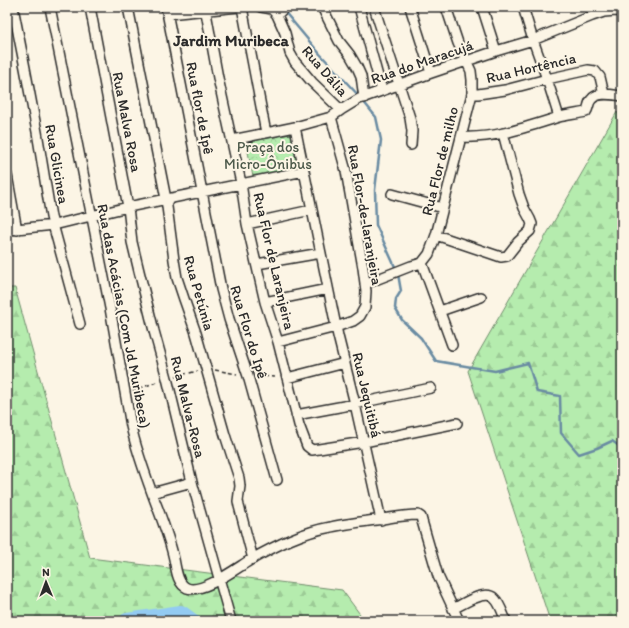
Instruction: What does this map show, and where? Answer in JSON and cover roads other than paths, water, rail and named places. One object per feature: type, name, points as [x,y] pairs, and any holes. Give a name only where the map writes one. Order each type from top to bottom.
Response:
[{"type":"street","name":"Rua Glicinea","points":[[13,7],[28,82],[51,217],[80,324]]},
{"type":"street","name":"Rua das Acácias (Com Jd Muribeca)","points":[[50,7],[112,316],[135,442],[170,542],[178,578],[187,588],[195,589],[202,588],[220,579]]},
{"type":"street","name":"Rua Malva Rosa","points":[[90,7],[128,207],[132,242]]},
{"type":"street","name":"Rua Petúnia","points":[[128,7],[166,198],[177,278],[196,333],[239,478],[240,486],[238,501],[253,558]]},
{"type":"street","points":[[167,10],[239,7]]},
{"type":"street","points":[[242,7],[266,133]]},
{"type":"street","points":[[261,7],[272,10],[277,15],[285,7]]},
{"type":"street","points":[[322,7],[339,41],[350,55],[361,76],[362,98]]},
{"type":"street","points":[[359,7],[382,91]]},
{"type":"street","points":[[374,7],[410,118],[412,131],[410,145]]},
{"type":"street","points":[[410,7],[431,73]]},
{"type":"street","name":"Rua Flor de milho","points":[[422,263],[429,254],[436,235],[472,94],[471,71],[458,43],[446,7]]},
{"type":"street","points":[[482,7],[496,51]]},
{"type":"street","points":[[523,7],[559,117]]},
{"type":"street","name":"Rua Flor de Laranjeira","points":[[205,8],[218,78],[241,183],[247,224],[266,302],[303,438],[307,446],[312,450],[364,442]]},
{"type":"street","name":"Rua flor de Ipê","points":[[167,10],[202,191]]},
{"type":"street","name":"Rua do Maracujá","points":[[232,140],[295,128],[331,117],[362,98],[431,73],[533,40],[604,12],[622,12]]},
{"type":"street","name":"Rua Dália","points":[[277,15],[285,33],[290,54],[295,62],[312,82],[341,110]]},
{"type":"street","name":"Rua Hortência","points":[[472,94],[505,90],[588,70],[595,72],[600,77],[604,94]]},
{"type":"street","points":[[461,137],[474,138],[503,133],[559,117],[586,112],[590,100],[596,95],[604,94],[622,96]]},
{"type":"street","name":"Rua Flor-de-laranjeira","points":[[278,342],[353,321],[360,316],[365,307],[365,284],[346,171],[331,117]]},
{"type":"street","name":"Rua Jequitibá","points":[[295,128],[336,327],[356,404],[381,520]]},
{"type":"street","points":[[436,235],[501,257],[507,256],[518,242],[530,231],[532,224],[519,194],[503,133]]},
{"type":"street","points":[[7,230],[54,225],[166,198],[304,171]]},
{"type":"street","points":[[7,174],[17,230]]},
{"type":"street","name":"Rua Flor do Ipê","points":[[202,191],[221,289],[229,319],[248,376],[277,480]]},
{"type":"street","name":"Rua Flor de milho","points":[[392,194],[443,208]]},
{"type":"street","points":[[247,224],[311,210]]},
{"type":"street","name":"Rua Malva-Rosa","points":[[132,242],[192,482],[220,579],[230,621]]},
{"type":"street","points":[[257,264],[321,253]]},
{"type":"street","points":[[365,284],[422,263],[452,344]]},
{"type":"street","points":[[266,302],[328,289]]},
{"type":"street","points":[[440,311],[481,297]]},
{"type":"street","points":[[287,378],[345,363]]},
{"type":"street","points":[[296,415],[431,388]]},
{"type":"street","points":[[364,442],[457,422]]},
{"type":"street","points":[[152,493],[192,482]]},
{"type":"street","points":[[220,579],[253,558],[287,541],[313,531],[330,527],[419,515],[421,517],[442,587],[459,621]]},
{"type":"street","points":[[453,609],[476,597],[482,595],[491,596],[495,599],[506,621]]},
{"type":"waterway","points":[[284,11],[320,54],[360,97]]},
{"type":"waterway","points":[[363,101],[376,117],[381,140],[375,190],[376,225],[396,269]]},
{"type":"waterway","points":[[398,274],[401,291],[396,299],[395,308],[402,320],[421,338],[436,361],[495,371],[528,363],[537,392],[560,396],[561,433],[579,454],[612,441],[622,448]]},
{"type":"waterway","points":[[127,621],[181,613],[192,621]]},
{"type":"district","name":"Jardim Muribeca","points":[[231,40]]},
{"type":"park label","name":"Praça dos Micro-Ônibus","points":[[268,156]]}]
